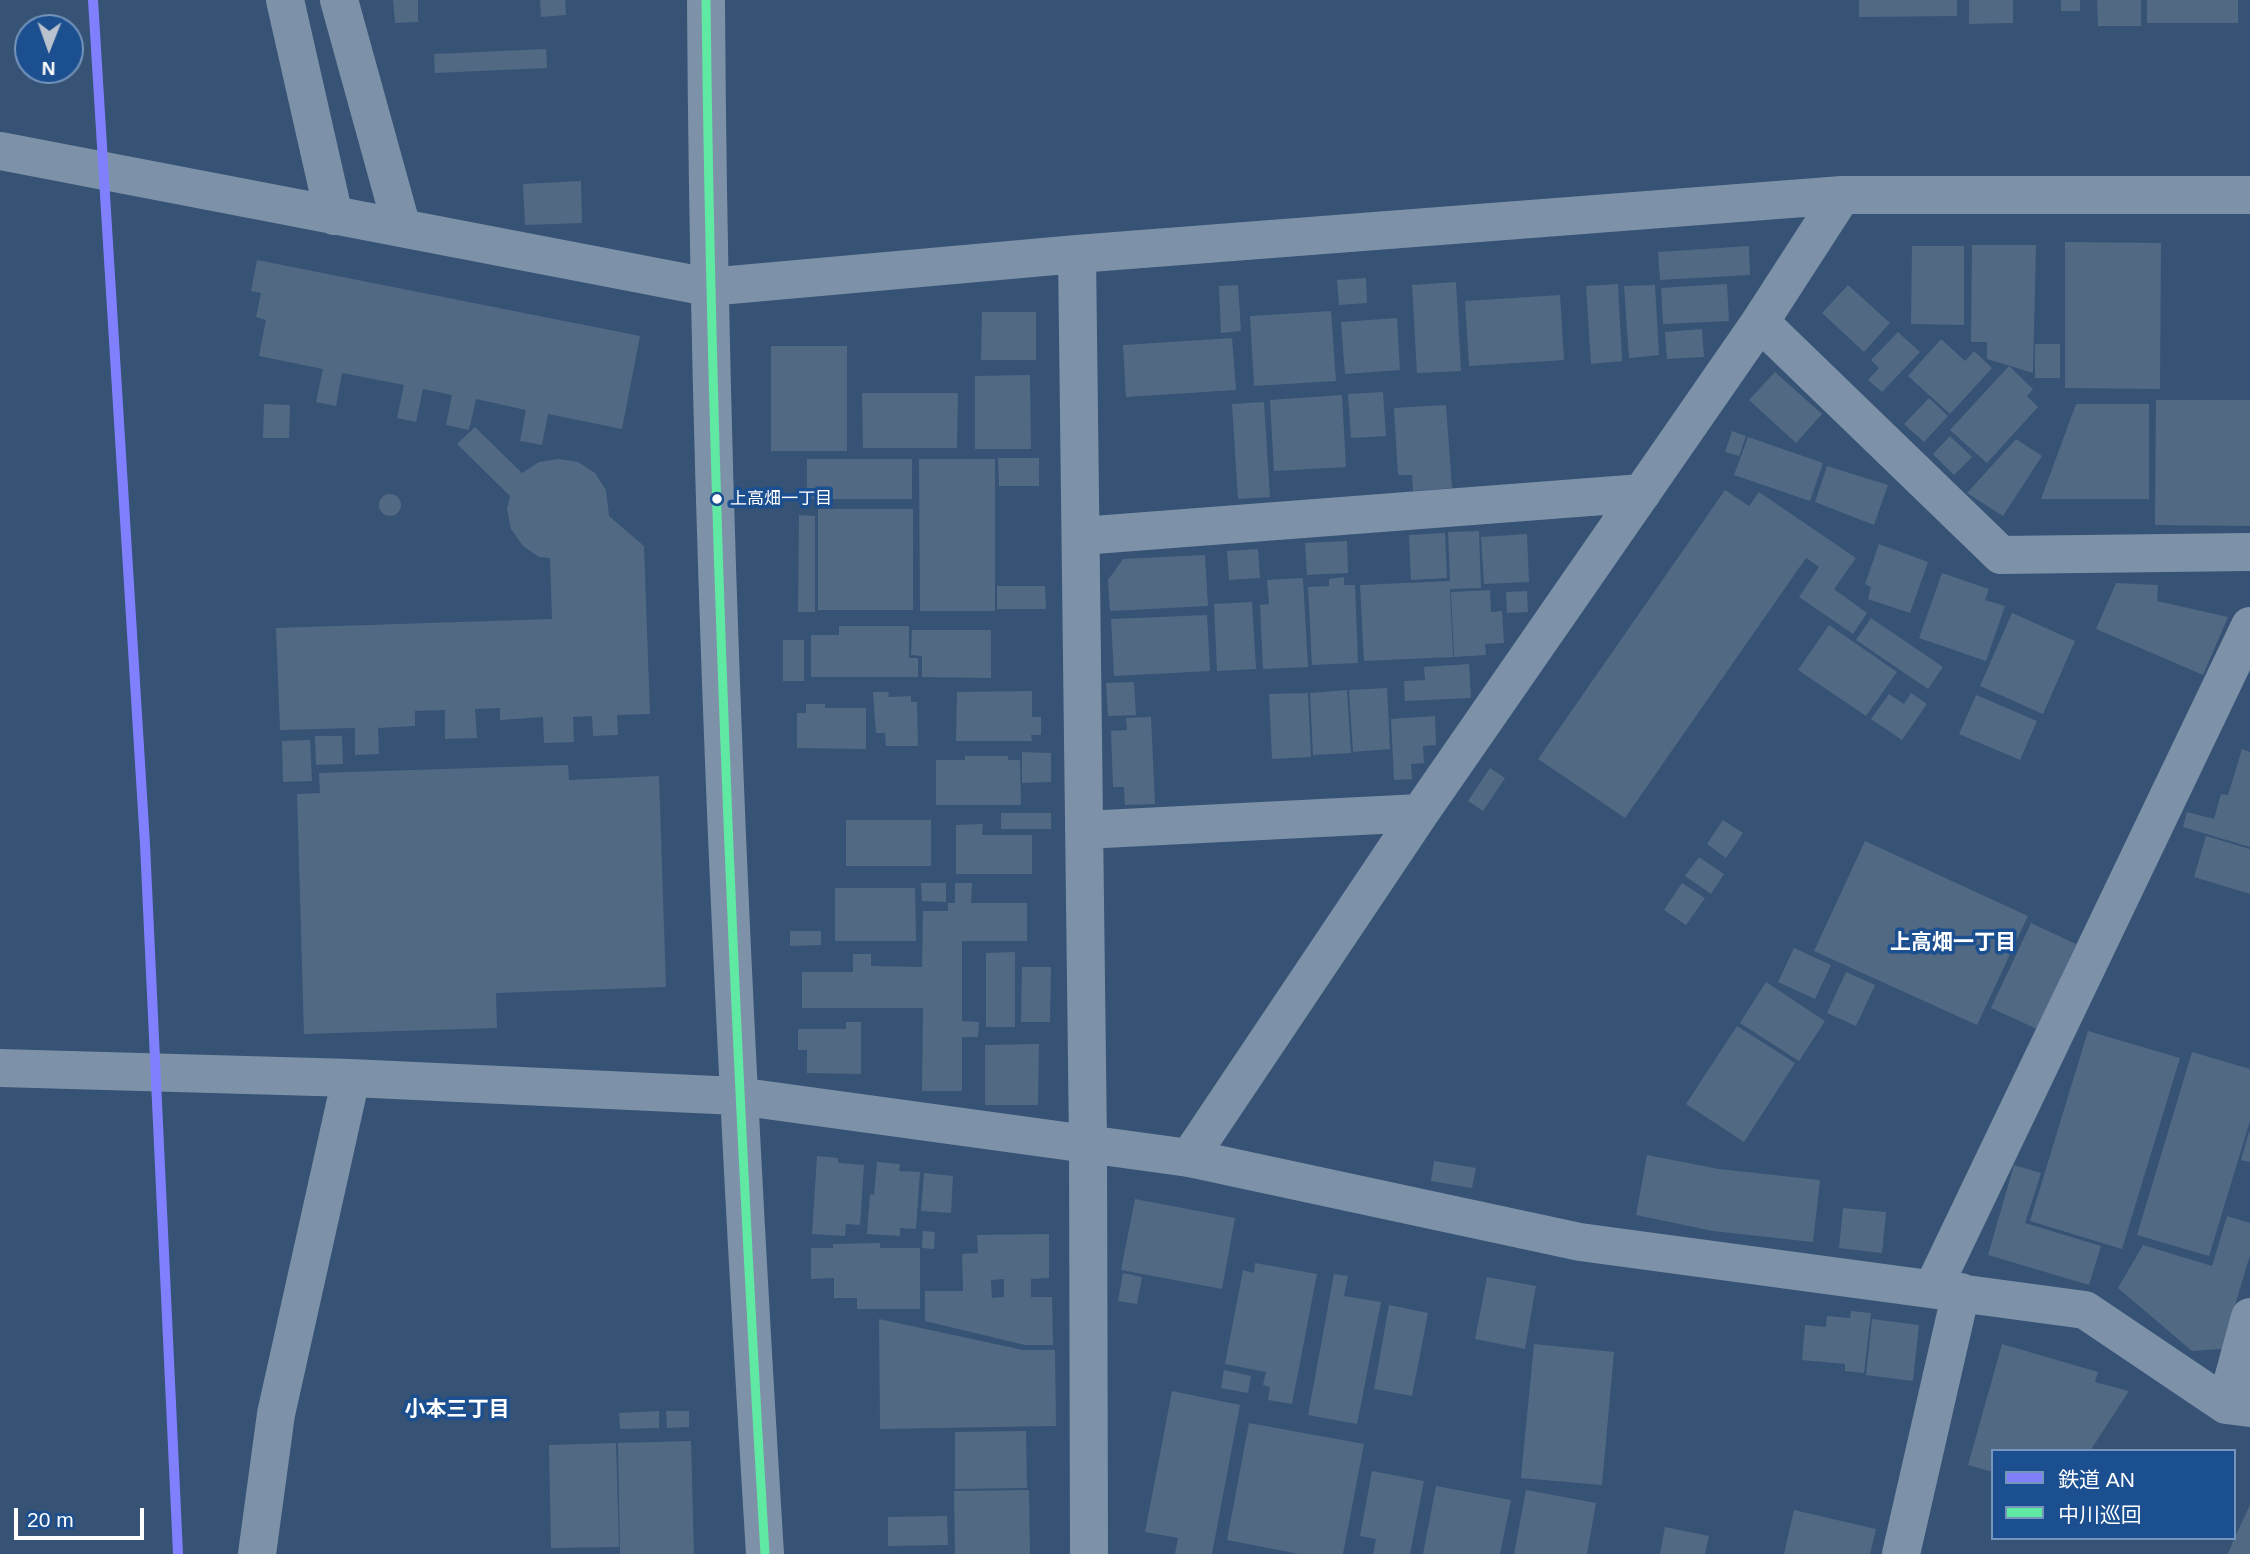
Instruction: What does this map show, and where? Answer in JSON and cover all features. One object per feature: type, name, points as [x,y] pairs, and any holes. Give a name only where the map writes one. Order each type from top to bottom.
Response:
[{"type":"street","points":[[285,0],[334,216]]},
{"type":"street","points":[[338,0],[402,228]]},
{"type":"street","points":[[706,0],[708,287],[737,1096],[765,1554]]},
{"type":"street","points":[[0,151],[708,287],[1077,254],[1842,195],[2250,195]]},
{"type":"street","points":[[1188,1158],[1420,813],[1760,322],[1842,195]]},
{"type":"street","points":[[1077,254],[1088,1143],[1089,1554]]},
{"type":"street","points":[[1760,322],[2001,555],[2250,552]]},
{"type":"street","points":[[1080,536],[1642,493]]},
{"type":"street","points":[[1901,1554],[1947,1290],[2250,626]]},
{"type":"street","points":[[1084,830],[1420,813]]},
{"type":"street","points":[[0,1068],[351,1078],[737,1096],[1188,1158],[1580,1242],[2085,1310],[2238,1407],[2250,1318]]},
{"type":"street","points":[[257,1554],[276,1414],[351,1078]]},
{"type":"building","points":[[393,0],[418,0],[418,22],[395,23]]},
{"type":"building","points":[[540,0],[565,0],[566,15],[541,17]]},
{"type":"building","points":[[1859,0],[1957,0],[1957,16],[1859,17]]},
{"type":"building","points":[[1969,0],[2013,0],[2013,23],[1969,24]]},
{"type":"building","points":[[2061,0],[2080,0],[2080,11],[2061,11]]},
{"type":"building","points":[[2097,0],[2141,0],[2141,26],[2098,26]]},
{"type":"building","points":[[2147,0],[2238,0],[2238,23],[2147,23]]},
{"type":"building","points":[[546,49],[547,68],[435,73],[434,54]]},
{"type":"building","points":[[581,181],[582,223],[525,225],[523,184]]},
{"type":"building","points":[[2065,242],[2161,243],[2160,389],[2065,388]]},
{"type":"building","points":[[1972,245],[2036,245],[2033,373],[1987,359],[1987,342],[1971,342]]},
{"type":"building","points":[[1749,246],[1750,275],[1660,280],[1658,252]]},
{"type":"building","points":[[1912,246],[1964,246],[1964,325],[1911,324]]},
{"type":"building","points":[[257,260],[640,336],[622,429],[548,414],[542,445],[520,441],[526,410],[476,399],[469,430],[446,425],[452,395],[423,389],[416,422],[397,418],[404,385],[342,373],[336,406],[316,402],[323,369],[259,356],[266,320],[256,317],[261,293],[251,291]]},
{"type":"building","points":[[1366,278],[1367,303],[1339,305],[1337,280]]},
{"type":"building","points":[[1456,282],[1461,371],[1417,373],[1412,285]]},
{"type":"building","points":[[1618,284],[1622,361],[1591,364],[1586,286]]},
{"type":"building","points":[[1727,284],[1729,321],[1663,324],[1661,288]]},
{"type":"building","points":[[1238,285],[1241,331],[1221,333],[1219,286]]},
{"type":"building","points":[[1655,285],[1659,355],[1629,358],[1624,286]]},
{"type":"building","points":[[1848,285],[1890,323],[1864,352],[1822,313]]},
{"type":"building","points":[[1560,295],[1564,360],[1469,366],[1465,301]]},
{"type":"building","points":[[1331,311],[1336,381],[1254,386],[1250,316]]},
{"type":"building","points":[[982,312],[1036,312],[1036,360],[981,360]]},
{"type":"building","points":[[1397,318],[1400,370],[1345,374],[1341,322]]},
{"type":"building","points":[[1702,329],[1704,357],[1667,359],[1665,332]]},
{"type":"building","points":[[1898,332],[1920,352],[1882,392],[1868,380],[1879,368],[1871,360]]},
{"type":"building","points":[[1232,338],[1236,390],[1126,397],[1123,345]]},
{"type":"building","points":[[1941,339],[1965,361],[1974,351],[1992,368],[1950,414],[1908,376]]},
{"type":"building","points":[[2035,344],[2060,344],[2060,378],[2035,378]]},
{"type":"building","points":[[771,346],[847,346],[847,451],[771,451]]},
{"type":"building","points":[[2009,366],[2033,389],[2027,396],[2038,407],[1987,463],[1950,430]]},
{"type":"building","points":[[1775,372],[1822,414],[1796,443],[1749,400]]},
{"type":"building","points":[[1030,375],[1031,449],[975,449],[975,376]]},
{"type":"building","points":[[1383,392],[1386,436],[1351,438],[1348,394]]},
{"type":"building","points":[[862,393],[958,393],[957,448],[863,448]]},
{"type":"building","points":[[1342,395],[1346,467],[1274,471],[1270,400]]},
{"type":"building","points":[[1929,398],[1948,416],[1924,442],[1904,424]]},
{"type":"building","points":[[2156,400],[2250,400],[2250,526],[2155,525]]},
{"type":"building","points":[[1264,402],[1270,497],[1238,499],[1232,404]]},
{"type":"building","points":[[264,404],[290,405],[289,438],[263,438]]},
{"type":"building","points":[[2076,404],[2149,404],[2149,499],[2041,499]]},
{"type":"building","points":[[1446,405],[1452,488],[1413,491],[1412,475],[1398,475],[1394,408]]},
{"type":"building","points":[[475,427],[522,473],[539,462],[559,459],[578,462],[595,473],[606,490],[609,516],[644,546],[650,714],[617,715],[618,735],[593,736],[592,716],[573,717],[574,742],[544,743],[543,717],[500,720],[500,708],[475,709],[477,738],[445,739],[445,710],[415,711],[415,726],[378,728],[379,754],[355,755],[355,728],[280,730],[276,628],[552,619],[550,558],[539,557],[523,546],[511,529],[507,509],[510,496],[457,444]]},
{"type":"building","points":[[1732,431],[1746,436],[1739,456],[1725,452]]},
{"type":"building","points":[[1950,436],[1972,457],[1954,475],[1933,454]]},
{"type":"building","points":[[1748,437],[1823,463],[1810,501],[1734,475]]},
{"type":"building","points":[[2016,439],[2042,456],[2003,516],[1967,493]]},
{"type":"building","points":[[998,458],[1039,458],[1039,486],[999,486]]},
{"type":"building","points":[[807,459],[912,459],[912,499],[807,499]]},
{"type":"building","points":[[919,459],[995,459],[995,611],[920,611]]},
{"type":"building","points":[[1827,466],[1888,485],[1874,525],[1815,502]]},
{"type":"building","points":[[1725,490],[1749,506],[1759,492],[1856,558],[1834,589],[1867,613],[1853,634],[1799,597],[1819,567],[1806,558],[1625,818],[1538,759]]},
{"type":"building","points":[[390,494],[398,497],[401,505],[398,513],[390,516],[382,513],[379,505],[382,497]]},
{"type":"building","points":[[818,509],[913,509],[913,610],[818,610]]},
{"type":"building","points":[[799,515],[815,516],[815,612],[798,612]]},
{"type":"building","points":[[1479,531],[1481,588],[1450,589],[1453,657],[1364,661],[1360,585],[1450,581],[1448,532]]},
{"type":"building","points":[[1445,533],[1447,578],[1411,580],[1409,535]]},
{"type":"building","points":[[1527,534],[1529,582],[1484,584],[1481,537]]},
{"type":"building","points":[[1347,541],[1348,573],[1307,575],[1305,543]]},
{"type":"building","points":[[1879,544],[1928,562],[1910,613],[1868,599],[1871,587],[1865,584]]},
{"type":"building","points":[[1258,549],[1260,578],[1229,580],[1227,551]]},
{"type":"building","points":[[1205,555],[1208,606],[1110,611],[1108,580],[1123,559]]},
{"type":"building","points":[[1942,573],[1989,589],[1985,600],[2005,606],[1986,661],[1919,638]]},
{"type":"building","points":[[1344,577],[1344,585],[1355,585],[1358,663],[1312,665],[1308,587],[1329,586],[1329,579]]},
{"type":"building","points":[[1303,578],[1308,667],[1263,669],[1260,605],[1269,604],[1267,580]]},
{"type":"building","points":[[2116,583],[2158,585],[2157,601],[2228,617],[2203,675],[2096,629]]},
{"type":"building","points":[[997,586],[1045,586],[1046,609],[997,609]]},
{"type":"building","points":[[1490,590],[1491,612],[1502,611],[1504,643],[1485,644],[1486,655],[1454,657],[1451,592]]},
{"type":"building","points":[[1527,591],[1528,612],[1507,613],[1506,592]]},
{"type":"building","points":[[1252,602],[1256,669],[1217,671],[1214,604]]},
{"type":"building","points":[[2012,613],[2075,641],[2043,714],[1980,686]]},
{"type":"building","points":[[1207,615],[1210,671],[1114,676],[1111,619]]},
{"type":"building","points":[[1871,618],[1943,667],[1928,689],[1856,640]]},
{"type":"building","points":[[1829,625],[1897,672],[1866,716],[1798,670]]},
{"type":"building","points":[[839,626],[909,626],[909,658],[918,658],[918,677],[811,677],[811,635],[839,635]]},
{"type":"building","points":[[912,630],[991,630],[991,678],[922,677],[922,656],[911,655]]},
{"type":"building","points":[[783,640],[804,640],[804,681],[783,681]]},
{"type":"building","points":[[1469,664],[1471,698],[1405,701],[1404,681],[1425,680],[1424,667]]},
{"type":"building","points":[[1134,682],[1136,715],[1108,716],[1106,683]]},
{"type":"building","points":[[1387,688],[1390,749],[1353,752],[1349,690]]},
{"type":"building","points":[[1347,690],[1351,753],[1313,755],[1310,693]]},
{"type":"building","points":[[1032,691],[1032,717],[1041,717],[1041,735],[1031,735],[1032,741],[956,741],[957,692]]},
{"type":"building","points":[[873,692],[889,692],[888,697],[911,696],[911,702],[917,702],[918,746],[886,746],[885,733],[876,733]]},
{"type":"building","points":[[1308,693],[1311,757],[1272,759],[1269,694]]},
{"type":"building","points":[[1911,693],[1927,704],[1902,740],[1871,719],[1889,694],[1904,704]]},
{"type":"building","points":[[1976,695],[2037,721],[2020,760],[1959,734]]},
{"type":"building","points":[[806,704],[825,704],[825,708],[866,708],[866,749],[797,748],[797,713],[806,713]]},
{"type":"building","points":[[1435,716],[1436,745],[1423,746],[1424,763],[1411,764],[1412,779],[1394,780],[1391,719]]},
{"type":"building","points":[[1151,717],[1155,804],[1125,805],[1124,787],[1113,787],[1111,731],[1127,730],[1126,718]]},
{"type":"building","points":[[315,736],[342,736],[343,764],[316,765]]},
{"type":"building","points":[[310,740],[312,781],[283,782],[282,741]]},
{"type":"building","points":[[2242,749],[2250,752],[2250,847],[2183,827],[2187,812],[2214,819],[2221,794],[2228,795]]},
{"type":"building","points":[[1022,752],[1051,753],[1051,782],[1022,783]]},
{"type":"building","points":[[965,756],[1008,756],[1008,760],[1020,760],[1021,805],[936,805],[936,760],[965,760]]},
{"type":"building","points":[[568,765],[569,780],[659,776],[666,987],[496,993],[497,1028],[304,1034],[297,794],[320,793],[319,773]]},
{"type":"building","points":[[1490,768],[1505,778],[1483,811],[1468,801]]},
{"type":"building","points":[[1001,813],[1051,813],[1051,829],[1001,829]]},
{"type":"building","points":[[846,820],[931,820],[931,866],[846,866]]},
{"type":"building","points":[[1723,820],[1743,833],[1726,858],[1707,844]]},
{"type":"building","points":[[983,824],[982,835],[1032,835],[1032,874],[956,874],[956,825]]},
{"type":"building","points":[[2206,836],[2250,849],[2250,894],[2194,877]]},
{"type":"building","points":[[1865,841],[2028,916],[1977,1025],[1814,951]]},
{"type":"building","points":[[1699,857],[1724,874],[1711,894],[1685,876]]},
{"type":"building","points":[[921,883],[946,883],[946,902],[922,901]]},
{"type":"building","points":[[955,883],[972,883],[971,903],[1027,903],[1027,941],[962,941],[962,1021],[979,1022],[978,1037],[962,1037],[962,1091],[922,1091],[923,1008],[802,1008],[802,972],[853,972],[853,954],[871,954],[871,966],[922,967],[923,911],[948,911],[948,903],[955,903]]},
{"type":"building","points":[[1682,883],[1705,898],[1686,925],[1664,910]]},
{"type":"building","points":[[835,888],[915,888],[916,941],[835,941]]},
{"type":"building","points":[[2031,923],[2076,944],[2037,1029],[1991,1008]]},
{"type":"building","points":[[790,931],[821,931],[821,945],[790,946]]},
{"type":"building","points":[[1794,948],[1831,965],[1815,999],[1778,982]]},
{"type":"building","points":[[1015,952],[1015,1027],[986,1027],[986,953]]},
{"type":"building","points":[[1022,967],[1051,967],[1050,1022],[1021,1022]]},
{"type":"building","points":[[1846,972],[1875,985],[1856,1026],[1827,1013]]},
{"type":"building","points":[[1766,982],[1825,1021],[1799,1061],[1740,1023]]},
{"type":"building","points":[[846,1022],[861,1022],[861,1074],[807,1073],[807,1050],[798,1050],[798,1029],[846,1029]]},
{"type":"building","points":[[1737,1026],[1795,1063],[1744,1142],[1686,1104]]},
{"type":"building","points":[[2088,1031],[2180,1058],[2122,1249],[2030,1221]]},
{"type":"building","points":[[1039,1044],[1038,1105],[985,1105],[985,1045]]},
{"type":"building","points":[[2192,1052],[2250,1069],[2250,1121],[2209,1256],[2137,1235]]},
{"type":"building","points":[[2250,1132],[2250,1162],[2241,1160]]},
{"type":"building","points":[[1647,1155],[1719,1169],[1820,1180],[1813,1242],[1713,1231],[1636,1215]]},
{"type":"building","points":[[817,1156],[838,1158],[838,1163],[864,1165],[860,1225],[846,1224],[845,1236],[812,1234]]},
{"type":"building","points":[[1434,1161],[1476,1168],[1472,1188],[1431,1181]]},
{"type":"building","points":[[877,1162],[900,1164],[899,1171],[920,1172],[916,1229],[900,1228],[900,1236],[867,1234],[870,1194],[874,1195]]},
{"type":"building","points":[[2014,1165],[2041,1173],[2025,1223],[2101,1246],[2089,1285],[1988,1255]]},
{"type":"building","points":[[924,1173],[953,1176],[951,1213],[921,1211]]},
{"type":"building","points":[[1135,1199],[1235,1218],[1222,1289],[1121,1270]]},
{"type":"building","points":[[1843,1208],[1886,1212],[1882,1253],[1839,1248]]},
{"type":"building","points":[[2227,1216],[2250,1223],[2250,1255],[2222,1349],[2192,1351],[2118,1288],[2143,1245],[2212,1266]]},
{"type":"building","points":[[923,1231],[935,1232],[934,1249],[922,1248]]},
{"type":"building","points":[[1049,1234],[1049,1278],[1031,1279],[1031,1297],[1052,1297],[1053,1345],[1025,1345],[925,1321],[925,1291],[963,1291],[962,1254],[978,1253],[977,1235]],"holes":[[[1004,1279],[1004,1297],[992,1298],[991,1280]]]},
{"type":"building","points":[[880,1243],[880,1248],[920,1248],[920,1309],[857,1309],[857,1298],[834,1298],[834,1278],[811,1279],[811,1248],[833,1248],[833,1244]]},
{"type":"building","points":[[1255,1263],[1317,1274],[1292,1404],[1268,1400],[1270,1387],[1263,1385],[1266,1372],[1225,1364],[1243,1270],[1254,1273]]},
{"type":"building","points":[[1123,1273],[1142,1277],[1137,1304],[1118,1301]]},
{"type":"building","points":[[1334,1274],[1348,1276],[1344,1296],[1381,1302],[1357,1424],[1308,1415]]},
{"type":"building","points":[[1487,1277],[1536,1286],[1525,1349],[1475,1339]]},
{"type":"building","points":[[1389,1305],[1428,1313],[1412,1396],[1374,1389]]},
{"type":"building","points":[[1851,1311],[1871,1313],[1864,1373],[1845,1371],[1845,1364],[1802,1360],[1805,1325],[1826,1327],[1827,1316],[1850,1318]]},
{"type":"building","points":[[879,1319],[1023,1350],[1055,1350],[1056,1426],[880,1429]]},
{"type":"building","points":[[1872,1319],[1919,1325],[1913,1381],[1866,1375]]},
{"type":"building","points":[[1534,1344],[1614,1352],[1602,1485],[1521,1478]]},
{"type":"building","points":[[2002,1344],[2098,1372],[2095,1382],[2129,1391],[2091,1449],[1991,1449],[1991,1471],[1968,1465]]},
{"type":"building","points":[[1224,1370],[1251,1376],[1248,1393],[1221,1388]]},
{"type":"building","points":[[1172,1391],[1240,1405],[1212,1554],[1175,1554],[1178,1538],[1145,1532]]},
{"type":"building","points":[[659,1411],[659,1428],[620,1429],[619,1413]]},
{"type":"building","points":[[666,1411],[689,1411],[689,1427],[667,1428]]},
{"type":"building","points":[[1249,1423],[1364,1444],[1343,1554],[1299,1554],[1227,1540]]},
{"type":"building","points":[[1026,1431],[1027,1488],[955,1489],[955,1432]]},
{"type":"building","points":[[691,1441],[694,1554],[620,1554],[618,1443]]},
{"type":"building","points":[[616,1443],[619,1547],[551,1548],[549,1445]]},
{"type":"building","points":[[1372,1471],[1424,1481],[1410,1554],[1373,1554],[1376,1539],[1360,1536]]},
{"type":"building","points":[[1436,1486],[1511,1500],[1500,1554],[1423,1554]]},
{"type":"building","points":[[1029,1490],[1030,1554],[955,1554],[954,1491]]},
{"type":"building","points":[[1526,1490],[1596,1503],[1587,1554],[1514,1554]]},
{"type":"building","points":[[2250,1505],[2250,1554],[2228,1554]]},
{"type":"building","points":[[1794,1510],[1876,1529],[1870,1554],[1784,1554]]},
{"type":"building","points":[[947,1516],[948,1545],[888,1546],[888,1517]]},
{"type":"building","points":[[1665,1527],[1709,1536],[1705,1554],[1660,1554]]},
{"type":"rail line","name":"AN","points":[[93,0],[145,844],[178,1554]]},
{"type":"transit line","name":"中川巡回","points":[[706,0],[713,389],[726,777],[765,1554]]},
{"type":"place","name":"上高畑一丁目","points":[[717,499]]},
{"type":"district","name":"上高畑一丁目","points":[[1953,943]]},
{"type":"district","name":"小本三丁目","points":[[457,1410]]}]
